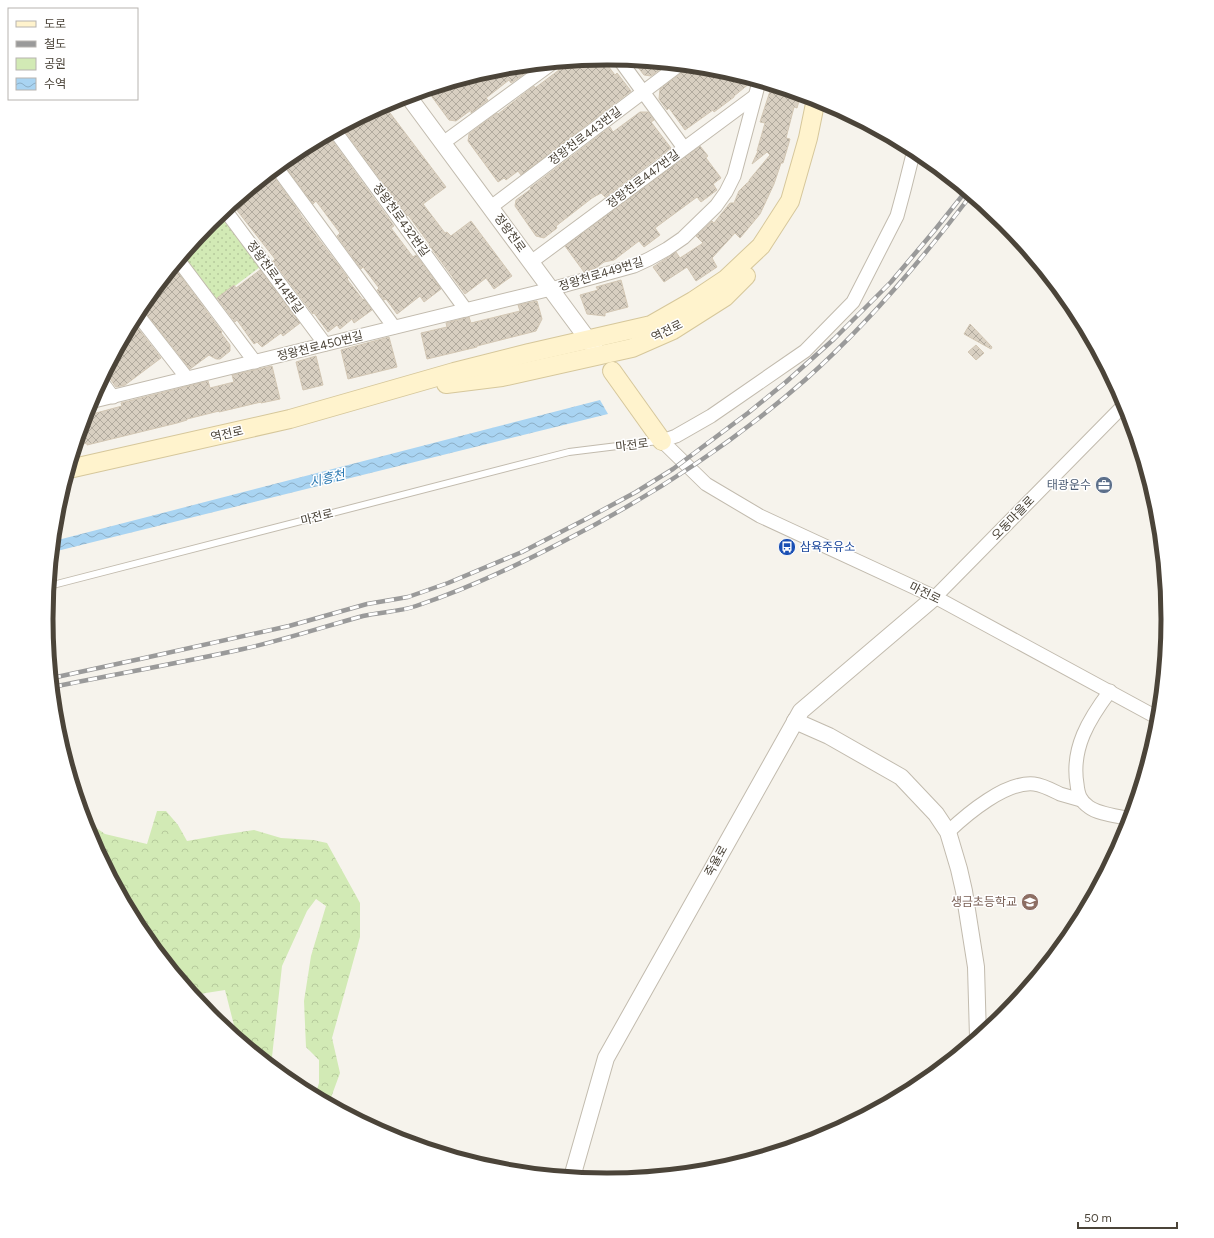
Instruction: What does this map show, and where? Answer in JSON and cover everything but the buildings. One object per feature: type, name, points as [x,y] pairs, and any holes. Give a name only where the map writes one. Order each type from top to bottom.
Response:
[{"type":"main road","name":"역전로","points":[[74,468],[290,419],[461,370],[651,325],[693,301],[726,279],[761,246],[790,201],[808,138],[815,105]]},
{"type":"main road","name":"역전로","points":[[383,392],[502,377],[632,348],[673,330],[725,297],[749,273],[772,245],[790,218],[802,195],[817,145],[824,109]]},
{"type":"main road","points":[[612,371],[662,441]]},
{"type":"street","points":[[624,65],[684,148]]},
{"type":"street","points":[[443,143],[544,69]]},
{"type":"street","name":"정왕천로443번길","points":[[491,208],[673,69]]},
{"type":"street","name":"정왕천로449번길","points":[[551,289],[634,266],[667,250],[683,238],[716,206],[726,192],[734,176],[758,86]]},
{"type":"street","name":"정왕천로447번길","points":[[531,262],[755,96]]},
{"type":"street","name":"정왕천로","points":[[411,101],[612,371]]},
{"type":"street","name":"정왕천로432번길","points":[[338,135],[466,310]]},
{"type":"street","points":[[662,441],[676,436],[710,416],[805,351],[854,302],[896,216],[912,156]]},
{"type":"street","points":[[280,172],[394,327]]},
{"type":"street","name":"정왕천로414번길","points":[[229,214],[325,344]]},
{"type":"street","points":[[181,265],[255,362]]},
{"type":"street","name":"정왕천로450번길","points":[[98,400],[551,289]]},
{"type":"street","points":[[141,319],[187,378]]},
{"type":"street","points":[[105,386],[113,397]]},
{"type":"street","name":"오동마을로","points":[[935,597],[1120,409]]},
{"type":"street","name":"마전로","points":[[662,441],[706,484],[760,516],[935,597],[1152,715]]},
{"type":"street","name":"죽율로","points":[[573,1172],[606,1058],[801,711],[935,597]]},
{"type":"street","points":[[1110,691],[1081,739],[1076,754],[1075,776],[1078,795],[1081,800],[1092,809],[1124,817]]},
{"type":"street","points":[[795,721],[828,736],[901,777],[936,814],[948,832],[964,891],[974,959],[978,1031]]},
{"type":"street","points":[[948,832],[981,805],[1002,792],[1020,785],[1036,784],[1062,795],[1081,800]]},
{"type":"lane","name":"마전로","points":[[54,585],[569,452],[662,441]]},
{"type":"green space","points":[[224,218],[260,267],[215,301],[185,261]]},
{"type":"green space","points":[[157,811],[166,811],[178,825],[187,841],[254,830],[281,838],[313,840],[327,843],[360,903],[360,937],[332,1038],[340,1073],[330,1099],[317,1091],[319,1083],[319,1060],[306,1047],[304,1001],[311,956],[326,906],[316,899],[307,911],[282,966],[272,1060],[235,1030],[225,990],[199,994],[167,956],[146,927],[127,896],[110,864],[93,826],[105,834],[147,844]]},
{"type":"water","name":"시흥천","points":[[600,400],[608,414],[58,551],[59,540]]},
{"type":"railway","points":[[56,677],[289,626],[367,604],[408,597],[448,583],[522,552],[586,519],[636,492],[673,469],[748,413],[786,382],[834,339],[891,282],[963,195]]},
{"type":"railway","points":[[57,686],[243,649],[288,638],[363,616],[410,608],[454,592],[510,568],[596,524],[659,488],[689,468],[749,426],[805,380],[872,315],[933,244],[968,199]]},
{"type":"place","name":"태광운수","points":[[1104,485]]},
{"type":"place","name":"삼육주유소","points":[[787,547]]},
{"type":"place","name":"생금초등학교","points":[[1030,902]]}]
